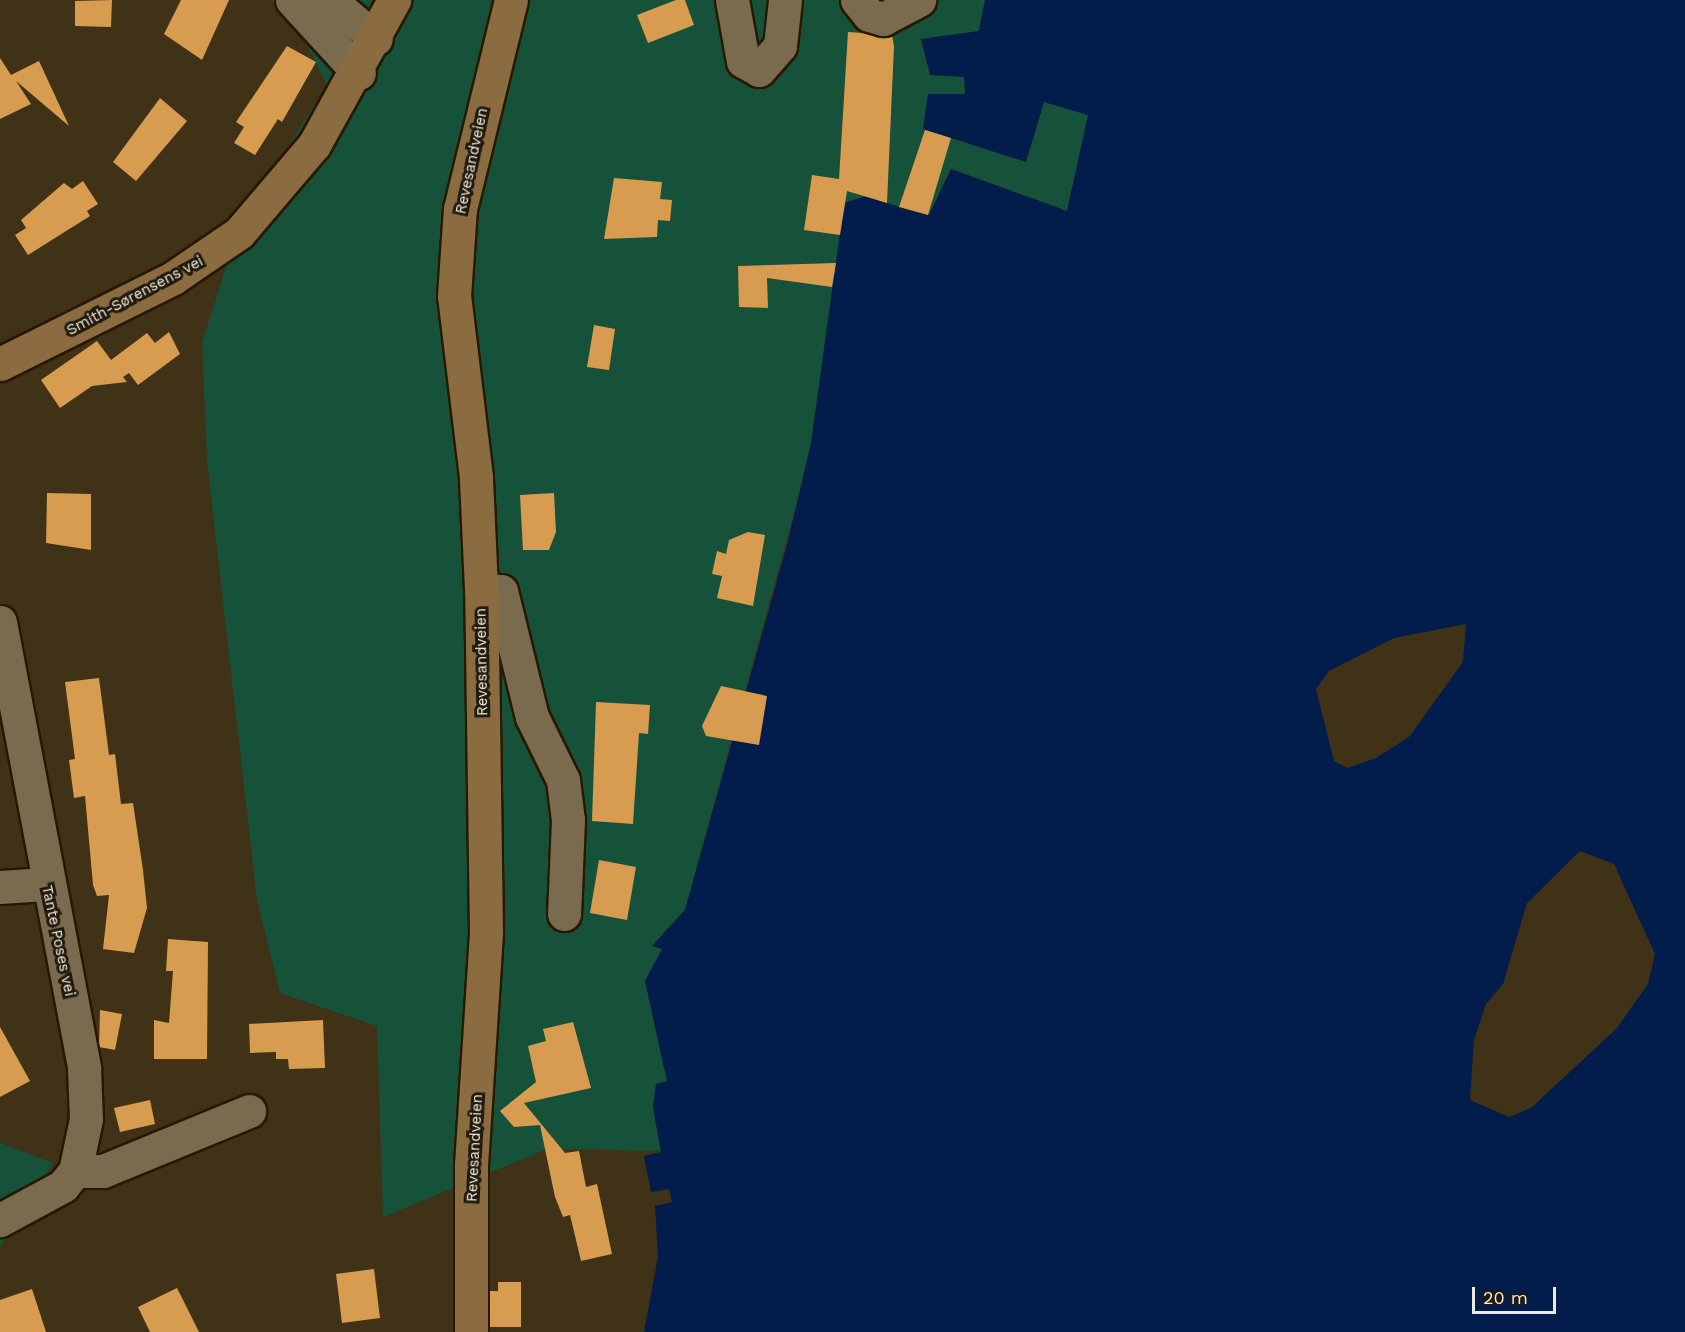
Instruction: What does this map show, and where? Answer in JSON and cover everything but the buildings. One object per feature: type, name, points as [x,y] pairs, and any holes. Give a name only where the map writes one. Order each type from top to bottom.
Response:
[{"type":"main road","name":"Smith-Sørensens vei","points":[[0,364],[217,252],[291,177],[358,73],[394,0]]},
{"type":"main road","name":"Revesandveien","points":[[471,1332],[471,1165],[486,932],[481,590],[476,477],[454,296],[460,209],[511,0]]},
{"type":"street","points":[[292,0],[358,73]]},
{"type":"street","points":[[330,0],[376,39]]},
{"type":"street","points":[[732,0],[743,61],[759,70],[780,46],[785,0]]},
{"type":"street","points":[[856,0],[869,15],[883,19],[919,0]]},
{"type":"street","points":[[481,590],[501,591],[531,717],[563,780],[568,820],[564,914]]},
{"type":"street","name":"Tante Poses vei","points":[[0,622],[33,779],[46,884],[84,1068],[86,1119],[75,1171]]},
{"type":"street","points":[[0,887],[46,884]]},
{"type":"street","points":[[0,1220],[46,1198],[75,1171],[103,1171],[249,1111]]},
{"type":"green space","points":[[272,0],[985,0],[965,94],[928,94],[1044,102],[1089,115],[1067,211],[951,169],[929,215],[879,201],[685,910],[653,946],[663,949],[645,981],[667,1081],[656,1085],[653,1107],[661,1151],[547,1149],[383,1217],[377,1026],[280,993],[257,900],[207,461],[202,343],[240,223],[327,85],[291,14]]},
{"type":"green space","points":[[0,1143],[53,1163],[0,1247]]},
{"type":"water","points":[[985,0],[1685,0],[1685,1332],[644,1332],[658,1257],[655,1206],[672,1202],[669,1189],[651,1192],[644,1156],[661,1152],[653,1107],[656,1084],[667,1081],[645,981],[662,949],[652,946],[685,910],[788,541],[811,443],[844,203],[882,191],[879,201],[929,215],[951,169],[1067,211],[1088,115],[1044,102],[1026,162],[923,129],[928,94],[965,94],[964,77],[930,75],[921,39],[979,31]],"holes":[[[1466,624],[1463,662],[1409,737],[1376,758],[1347,768],[1334,761],[1316,689],[1329,671],[1394,638]],[[1580,851],[1614,864],[1655,954],[1648,984],[1617,1028],[1531,1108],[1509,1117],[1470,1100],[1474,1040],[1486,1004],[1503,984],[1527,903]]]}]
